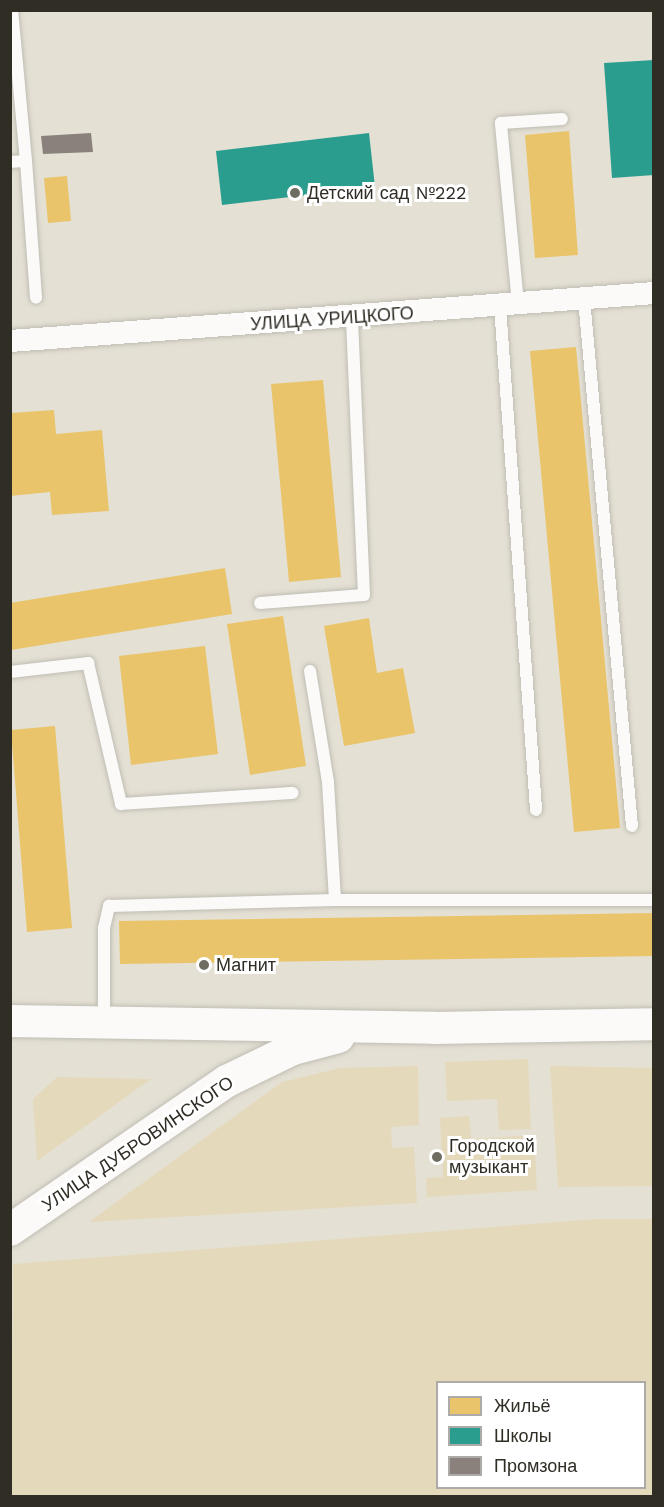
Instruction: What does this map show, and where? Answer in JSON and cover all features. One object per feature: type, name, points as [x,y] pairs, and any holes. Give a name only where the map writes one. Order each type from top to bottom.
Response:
[{"type":"main road","name":"УЛИЦА ДУБРОВИНСКОГО","points":[[10,1021],[370,1028],[654,1024]]},
{"type":"main road","name":"УЛИЦА ДУБРОВИНСКОГО","points":[[10,1230],[227,1081],[293,1049],[370,1028]]},
{"type":"street","name":"УЛИЦА УРИЦКОГО","points":[[10,341],[352,319],[654,293]]},
{"type":"lane","points":[[12,10],[36,298]]},
{"type":"lane","points":[[536,810],[501,123],[562,119]]},
{"type":"lane","points":[[10,162],[26,161]]},
{"type":"lane","points":[[584,299],[632,826]]},
{"type":"lane","points":[[260,603],[364,595],[352,319]]},
{"type":"lane","points":[[10,672],[88,663],[121,804],[293,794]]},
{"type":"lane","points":[[310,671],[328,782],[334,900]]},
{"type":"lane","points":[[104,1023],[104,928],[109,906],[334,900],[654,900]]},
{"type":"shaded area","points":[[528,1059],[531,1129],[499,1130],[497,1099],[447,1101],[445,1062]]},
{"type":"shaded area","points":[[418,1066],[419,1125],[391,1127],[392,1148],[414,1147],[417,1203],[89,1222],[282,1082],[340,1068]]},
{"type":"shaded area","points":[[550,1066],[653,1068],[653,1186],[558,1187]]},
{"type":"shaded area","points":[[57,1077],[151,1079],[37,1161],[33,1099]]},
{"type":"shaded area","points":[[469,1116],[471,1139],[534,1135],[537,1190],[427,1197],[426,1178],[443,1177],[440,1118]]},
{"type":"shaded area","points":[[596,1219],[653,1219],[653,1496],[11,1496],[13,1264]]},
{"type":"building: Жильё","points":[[569,131],[578,255],[535,258],[525,135]]},
{"type":"building: Жильё","points":[[67,176],[71,221],[48,223],[44,178]]},
{"type":"building: Жильё","points":[[576,347],[620,828],[574,832],[530,351]]},
{"type":"building: Жильё","points":[[323,380],[341,577],[289,582],[271,384]]},
{"type":"building: Жильё","points":[[54,410],[56,434],[102,430],[109,511],[52,515],[50,492],[10,496],[10,413]]},
{"type":"building: Жильё","points":[[225,568],[232,614],[11,650],[10,603]]},
{"type":"building: Жильё","points":[[283,616],[306,766],[250,775],[227,624]]},
{"type":"building: Жильё","points":[[369,618],[377,673],[403,668],[415,733],[344,746],[324,626]]},
{"type":"building: Жильё","points":[[205,646],[218,754],[131,765],[119,656]]},
{"type":"building: Жильё","points":[[55,726],[72,928],[27,932],[11,730]]},
{"type":"building: Жильё","points":[[654,913],[654,956],[120,964],[119,921]]},
{"type":"building: Школы","points":[[654,60],[654,175],[612,178],[604,63]]},
{"type":"building: Школы","points":[[369,133],[375,187],[222,205],[216,151]]},
{"type":"building: Промзона","points":[[91,133],[93,152],[43,154],[41,136]]},
{"type":"place","name":"Детский сад №222","points":[[295,193]]},
{"type":"place","name":"Магнит","points":[[204,965]]},
{"type":"place","name":"Городской музыкант","points":[[437,1157]]}]
